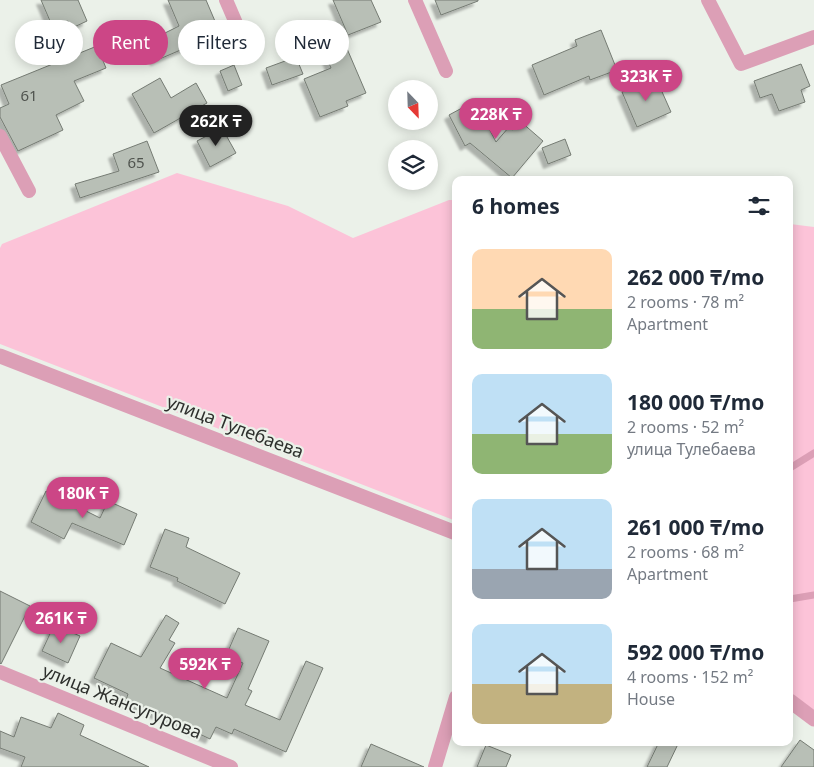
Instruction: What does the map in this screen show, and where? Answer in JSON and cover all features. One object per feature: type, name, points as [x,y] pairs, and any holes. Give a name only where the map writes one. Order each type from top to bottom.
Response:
[{"type":"street","points":[[226,0],[235,20]]},
{"type":"street","points":[[415,0],[446,71]]},
{"type":"street","points":[[708,0],[741,64],[814,37]]},
{"type":"street","points":[[0,136],[29,191]]},
{"type":"street","name":"улица Тулебаева","points":[[0,356],[452,531]]},
{"type":"street","name":"улица Жансугурова","points":[[0,672],[231,767]]},
{"type":"street","points":[[793,703],[814,719]]},
{"type":"street","points":[[435,767],[452,710]]},
{"type":"lane","points":[[793,466],[814,452]]},
{"type":"lane","points":[[793,598],[814,595]]},
{"type":"shaded area","points":[[177,173],[288,206],[353,238],[452,200],[452,519],[0,344],[0,248],[2,244]]},
{"type":"shaded area","points":[[793,224],[814,227],[814,718],[793,701]]},
{"type":"building","points":[[41,0],[78,0],[87,21],[83,23],[83,20],[50,20]]},
{"type":"building","points":[[168,0],[206,0],[214,20],[178,20],[178,24]]},
{"type":"building","points":[[333,0],[371,0],[381,22],[349,35],[349,20],[342,20]]},
{"type":"building","points":[[435,0],[478,0],[478,1],[441,15]]},
{"type":"building","points":[[178,26],[178,51],[168,55],[168,32]]},
{"type":"building","points":[[601,30],[617,70],[590,80],[589,76],[544,95],[532,65],[577,46],[575,40]]},
{"type":"building","points":[[93,48],[93,65],[105,65],[106,68],[74,81],[84,101],[56,115],[63,130],[18,151],[0,117],[0,108],[9,104],[1,85],[50,65],[83,65],[83,52]]},
{"type":"building","points":[[349,53],[366,93],[346,101],[348,106],[320,117],[304,79],[331,68],[330,65],[349,65]]},
{"type":"building","points":[[801,64],[810,86],[801,90],[805,102],[779,111],[772,94],[760,98],[754,81]]},
{"type":"building","points":[[234,65],[242,85],[228,91],[220,71]]},
{"type":"building","points":[[275,65],[299,65],[303,74],[272,85],[266,68]]},
{"type":"building","points":[[655,76],[671,112],[637,127],[622,92]]},
{"type":"building","points":[[160,78],[171,98],[196,83],[207,103],[154,133],[132,94]]},
{"type":"building","points":[[475,101],[496,142],[509,127],[513,130],[520,121],[543,141],[514,176],[510,176],[470,143],[465,146],[449,115]]},
{"type":"building","points":[[222,128],[236,153],[210,167],[197,141]]},
{"type":"building","points":[[565,139],[571,155],[548,164],[542,148]]},
{"type":"building","points":[[147,141],[159,172],[80,198],[75,184],[119,171],[113,154]]},
{"type":"building","points":[[46,491],[100,518],[108,501],[137,514],[124,545],[72,523],[64,539],[31,522]]},
{"type":"building","points":[[165,529],[189,538],[186,547],[240,573],[225,604],[177,581],[178,578],[150,567]]},
{"type":"building","points":[[0,591],[30,606],[1,664],[0,663]]},
{"type":"building","points":[[166,615],[179,623],[169,640],[175,643],[160,668],[227,698],[243,663],[226,656],[238,628],[269,641],[248,689],[252,691],[245,705],[280,720],[306,661],[323,668],[286,752],[234,729],[232,734],[216,727],[210,739],[162,716],[125,703],[128,694],[94,678],[111,643],[141,657]]},
{"type":"building","points":[[54,625],[80,636],[68,663],[42,651]]},
{"type":"building","points":[[58,713],[84,725],[80,735],[149,767],[21,767],[25,757],[0,748],[0,731],[14,737],[21,717],[51,728]]},
{"type":"building","points":[[800,740],[814,750],[814,767],[781,767]]},
{"type":"building","points":[[371,744],[424,767],[361,767]]},
{"type":"building","points":[[486,746],[511,755],[506,767],[477,767]]},
{"type":"building","points":[[657,746],[677,746],[667,767],[647,767]]}]
